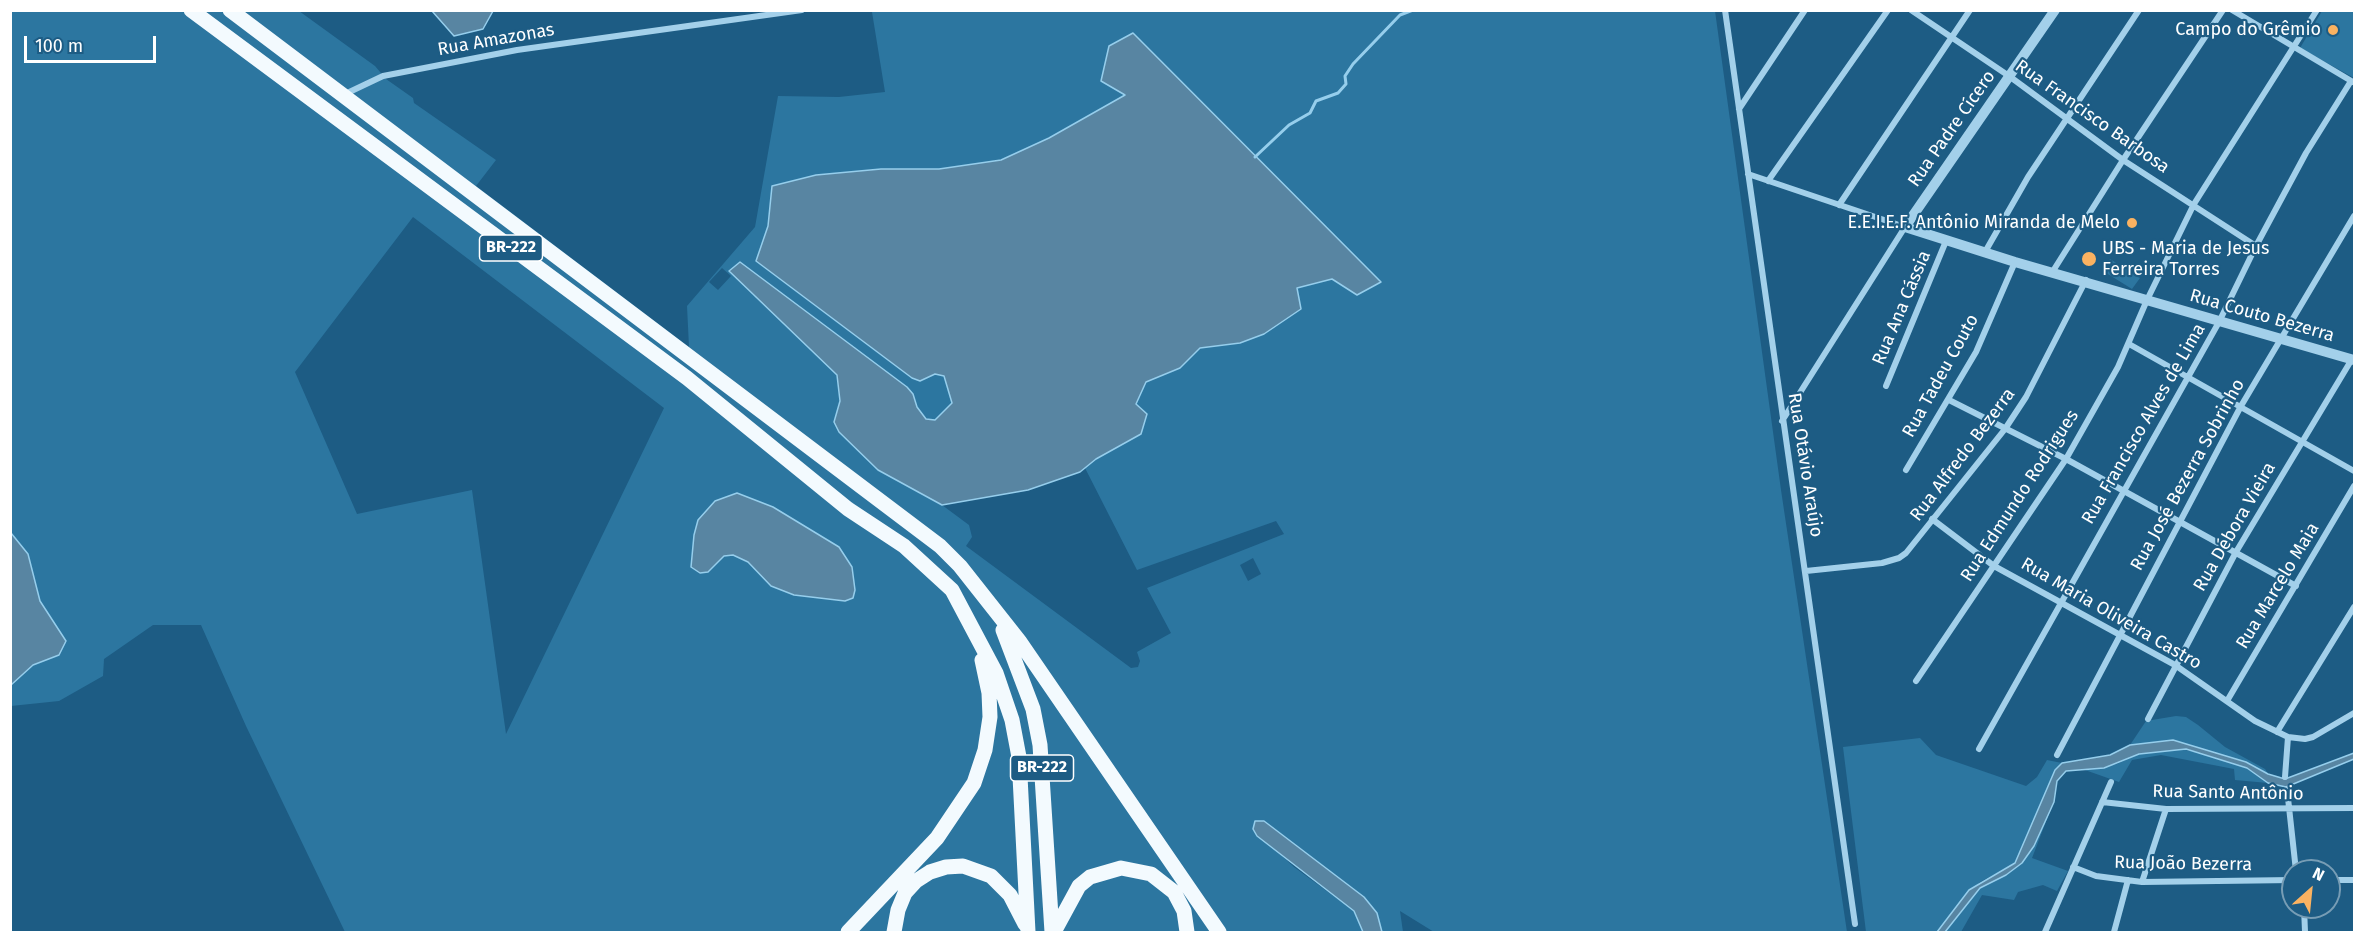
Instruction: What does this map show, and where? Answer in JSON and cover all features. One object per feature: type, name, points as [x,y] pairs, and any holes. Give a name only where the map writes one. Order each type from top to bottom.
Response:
[{"type":"highway","name":"BR-222","points":[[192,10],[687,378],[848,509],[904,546],[952,591],[970,620],[996,673],[1014,729],[1019,757],[1028,931]]},
{"type":"highway","name":"BR-222","points":[[230,10],[543,249],[899,513],[960,566],[994,612],[1019,668],[1033,709],[1041,745],[1053,933]]},
{"type":"highway","points":[[931,569],[994,612],[1026,649],[1219,933]]},
{"type":"highway","points":[[848,933],[937,838],[968,796],[977,777],[985,750],[990,717],[989,693],[987,673],[970,620]]},
{"type":"highway","points":[[894,933],[898,910],[906,893],[916,881],[930,872],[955,866],[977,870],[1002,885],[1028,931]]},
{"type":"highway","points":[[1053,933],[1079,885],[1098,873],[1120,868],[1150,874],[1164,883],[1179,900],[1187,933]]},
{"type":"street","name":"Rua Amazonas","points":[[342,95],[383,76],[517,50],[802,10]]},
{"type":"street","name":"Rua Otávio Araújo","points":[[1725,10],[1855,924]]},
{"type":"street","points":[[1739,109],[1805,10]]},
{"type":"street","points":[[1768,181],[1888,10]]},
{"type":"street","name":"Rua Francisco Barbosa","points":[[1911,10],[2009,76],[2123,160],[2256,246]]},
{"type":"street","points":[[1839,205],[1970,10]]},
{"type":"street","name":"Rua Padre Cícero","points":[[1782,421],[1905,227],[2055,10]]},
{"type":"street","points":[[1985,252],[2028,177],[2139,10]]},
{"type":"street","points":[[2053,271],[2123,160],[2223,10]]},
{"type":"street","points":[[2232,10],[2294,49],[2353,82]]},
{"type":"street","name":"Rua Edmundo Rodrigues","points":[[1916,681],[2066,459],[2129,344],[2147,300],[2194,204],[2317,10]]},
{"type":"street","name":"Rua Francisco Alves de Lima","points":[[1979,749],[2219,322],[2256,246],[2306,153],[2353,82]]},
{"type":"street","name":"Rua Couto Bezerra","points":[[1748,174],[2015,262],[2086,280],[2219,322],[2354,358]]},
{"type":"street","name":"Rua José Bezerra Sobrinho","points":[[2057,755],[2241,406],[2355,216]]},
{"type":"street","name":"Rua Ana Cássia","points":[[1886,386],[1946,241]]},
{"type":"street","name":"Rua Tadeu Couto","points":[[1906,470],[1976,352],[2015,262]]},
{"type":"street","name":"Rua Alfredo Bezerra","points":[[1806,571],[1899,558],[2005,429],[2037,377],[2086,280]]},
{"type":"street","points":[[2129,344],[2355,471]]},
{"type":"street","name":"Rua Débora Vieira","points":[[2148,718],[2236,552],[2302,440],[2354,358]]},
{"type":"street","points":[[1949,400],[2066,459],[2296,586]]},
{"type":"street","name":"Rua Marcelo Maia","points":[[2227,701],[2355,486]]},
{"type":"street","name":"Rua Maria Oliveira Castro","points":[[1932,519],[1994,566],[2175,665],[2227,701],[2277,732],[2288,736]]},
{"type":"street","points":[[2277,732],[2355,607]]},
{"type":"street","points":[[2285,777],[2288,736],[2305,739],[2313,737],[2355,713]]},
{"type":"street","points":[[2045,933],[2111,782]]},
{"type":"street","points":[[2287,789],[2295,859]]},
{"type":"street","name":"Rua Santo Antônio","points":[[2102,802],[2166,809],[2355,808]]},
{"type":"street","points":[[2142,882],[2166,809]]},
{"type":"street","name":"Rua João Bezerra","points":[[2073,867],[2096,876],[2142,882],[2281,880]]},
{"type":"street","points":[[2114,933],[2128,880]]},
{"type":"shaded area","points":[[882,10],[1715,11],[1781,490],[1847,932],[1434,932],[1400,911],[1403,932],[1382,932],[1377,913],[1364,897],[1264,821],[1255,821],[1253,829],[1294,867],[1354,911],[1363,932],[345,932],[246,726],[201,625],[153,625],[104,659],[103,676],[59,701],[11,706],[10,685],[33,665],[59,655],[66,641],[40,601],[28,554],[11,533],[11,11],[299,11],[375,66],[386,79],[413,98],[414,103],[496,160],[476,186],[689,347],[687,306],[755,227],[778,96],[839,97],[885,92],[872,12]],"holes":[[[1126,95],[1381,281],[1357,295],[1332,279],[1297,288],[1240,343],[1200,348],[1180,368],[1146,382],[1136,404],[1096,459],[1085,468],[1137,570],[1276,521],[1284,534],[1147,588],[1171,633],[1137,652],[1140,661],[1138,667],[1131,668],[966,546],[972,537],[969,525],[942,505],[878,470],[834,422],[840,401],[837,375],[730,271],[740,262],[907,387],[926,419],[935,420],[952,403],[944,375],[935,374],[920,381],[756,261],[768,226],[772,186],[817,175],[881,169],[939,169],[1001,160],[1049,138]],[[413,217],[664,408],[506,734],[472,490],[357,514],[295,372]],[[722,268],[731,276],[718,290],[709,282]],[[773,507],[855,590],[853,598],[845,601],[771,586],[748,562],[733,555],[725,556]],[[1253,558],[1261,574],[1248,581],[1240,565]]]},
{"type":"shaded area","points":[[432,11],[493,11],[483,29],[454,36]]},
{"type":"shaded area","name":"Campo do Grêmio","points":[[2322,11],[2354,11],[2354,78],[2300,48]]},
{"type":"shaded area","points":[[1133,33],[1381,282],[1357,295],[1332,279],[1297,288],[1301,309],[1264,334],[1240,343],[1200,348],[1180,368],[1146,382],[1136,404],[1147,414],[1141,434],[1096,459],[1080,472],[1028,490],[942,505],[878,470],[839,432],[834,422],[840,401],[837,375],[729,271],[740,262],[907,387],[926,419],[935,420],[952,403],[944,376],[935,374],[920,381],[912,378],[756,261],[768,226],[772,186],[816,175],[881,169],[939,169],[1001,160],[1049,138],[1125,95],[1101,81],[1109,46]]},
{"type":"shaded area","points":[[2110,259],[2140,278],[2132,289],[2103,271]]},
{"type":"shaded area","points":[[737,493],[773,507],[839,547],[852,567],[855,590],[853,598],[845,601],[794,595],[771,586],[748,562],[733,555],[724,556],[708,572],[700,573],[691,567],[698,520],[715,501]]},
{"type":"shaded area","points":[[11,533],[28,554],[40,601],[66,641],[59,655],[33,665],[11,685]]},
{"type":"shaded area","points":[[2176,716],[2186,717],[2225,747],[2265,769],[2268,774],[2246,762],[2218,754],[2160,743],[2130,745],[2146,721]]},
{"type":"shaded area","points":[[1920,738],[1936,755],[2026,786],[2037,777],[2047,760],[2062,763],[2055,770],[2015,863],[1980,882],[1937,932],[1866,932],[1843,747]]},
{"type":"shaded area","points":[[2173,740],[2246,762],[2268,774],[2285,779],[2354,753],[2354,759],[2286,787],[2268,783],[2247,768],[2186,749],[2139,754],[2104,768],[2066,771],[2057,781],[2054,802],[2034,846],[2022,863],[2006,875],[1980,888],[1945,932],[1937,932],[1969,890],[2015,863],[2055,770],[2062,763],[2110,755],[2130,745]]},
{"type":"shaded area","points":[[2173,748],[2197,752],[2247,768],[2268,783],[2235,780],[2234,769],[2161,755],[2132,760],[2119,782],[2085,770],[2117,764],[2139,754]]},
{"type":"shaded area","points":[[2052,806],[2032,858],[2068,871],[2057,891],[2043,885],[2018,892],[2014,900],[1982,895],[1961,932],[1945,932],[1980,888],[2006,875],[2022,863],[2034,846],[2041,826]]},
{"type":"shaded area","points":[[1255,821],[1264,821],[1364,897],[1377,913],[1382,932],[1363,932],[1354,911],[1257,836],[1253,829]]},
{"type":"waterway","points":[[1255,157],[1289,125],[1310,113],[1316,101],[1338,93],[1346,84],[1345,76],[1353,64],[1400,15],[1413,10]]},
{"type":"place","name":"Campo do Grêmio","points":[[2333,30]]},
{"type":"place","name":"E.E.I.E.F. Antônio Miranda de Melo","points":[[2132,223]]},
{"type":"place","name":"UBS - Maria de Jesus Ferreira Torres","points":[[2089,259]]}]
